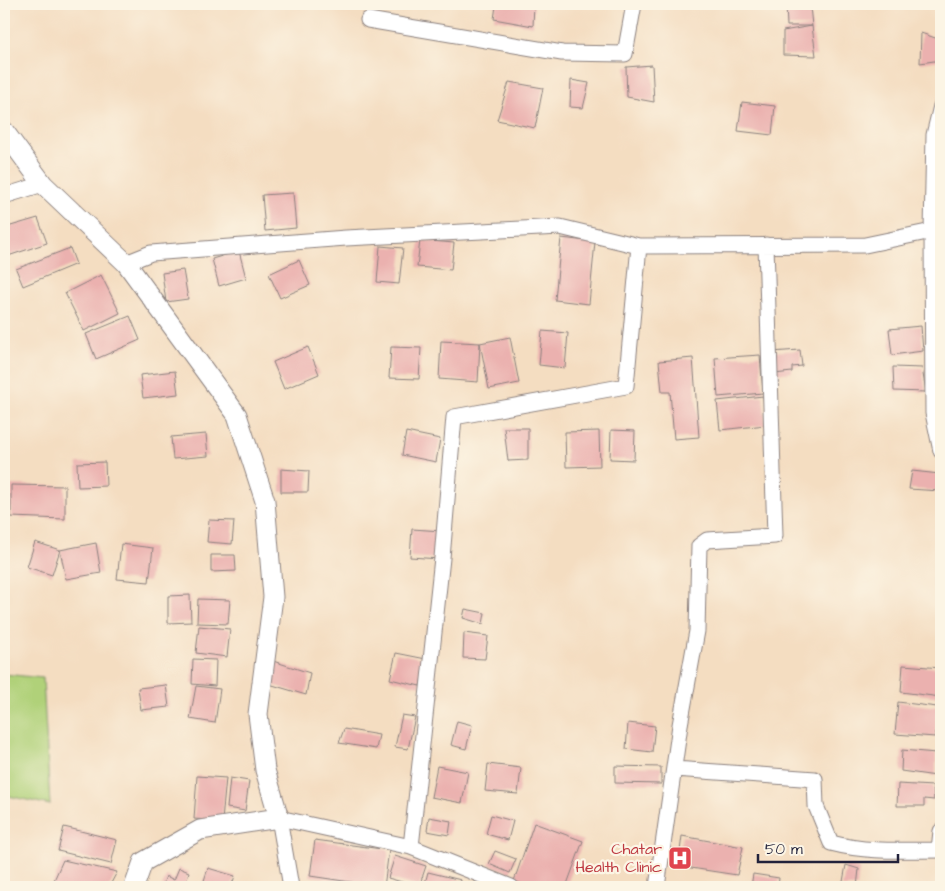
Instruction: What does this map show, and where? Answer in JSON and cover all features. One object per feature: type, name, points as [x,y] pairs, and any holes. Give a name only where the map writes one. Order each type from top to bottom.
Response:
[{"type":"street","points":[[368,20],[562,53],[625,54],[634,4]]},
{"type":"street","points":[[941,106],[934,135],[932,231],[933,413],[941,451]]},
{"type":"street","points":[[4,131],[43,184],[126,263],[237,415],[265,501],[273,597],[258,714],[265,770],[279,818],[291,887]]},
{"type":"street","points":[[4,196],[43,184]]},
{"type":"street","points":[[126,263],[151,253],[346,238],[560,227],[638,246],[865,245],[932,231]]},
{"type":"street","points":[[411,847],[442,558],[454,416],[626,386],[638,246]]},
{"type":"street","points":[[657,887],[697,631],[699,546],[707,540],[774,536],[766,246]]},
{"type":"street","points":[[674,769],[815,779],[816,806],[831,842],[848,847],[898,852],[940,850],[941,831]]},
{"type":"street","points":[[134,887],[143,862],[200,830],[279,818],[411,847],[511,887]]},
{"type":"green space","points":[[4,674],[43,678],[50,805],[4,795]]},
{"type":"building","points":[[534,4],[533,26],[494,19],[496,6],[489,5]]},
{"type":"building","points":[[786,4],[810,6],[812,26],[787,26]]},
{"type":"building","points":[[812,26],[816,56],[783,55],[783,31]]},
{"type":"building","points":[[921,33],[941,40],[941,60],[920,63]]},
{"type":"building","points":[[652,65],[654,102],[627,97],[626,67]]},
{"type":"building","points":[[571,80],[589,83],[583,108],[570,107]]},
{"type":"building","points":[[509,82],[543,88],[535,128],[497,120]]},
{"type":"building","points":[[742,102],[775,106],[772,135],[738,131]]},
{"type":"building","points":[[293,193],[296,228],[265,231],[262,195]]},
{"type":"building","points":[[38,218],[47,243],[5,257],[4,228]]},
{"type":"building","points":[[561,238],[595,242],[589,304],[555,300]]},
{"type":"building","points":[[420,240],[454,243],[451,270],[417,267]]},
{"type":"building","points":[[380,246],[403,248],[399,284],[377,282]]},
{"type":"building","points":[[70,248],[76,264],[23,286],[16,269]]},
{"type":"building","points":[[239,251],[246,278],[219,286],[212,259]]},
{"type":"building","points":[[299,260],[310,285],[280,298],[269,274]]},
{"type":"building","points":[[183,270],[188,299],[166,302],[162,273]]},
{"type":"building","points":[[101,275],[120,313],[84,331],[65,293]]},
{"type":"building","points":[[130,316],[140,340],[96,359],[86,334]]},
{"type":"building","points":[[921,326],[923,351],[892,355],[889,329]]},
{"type":"building","points":[[542,331],[568,333],[565,368],[539,365]]},
{"type":"building","points":[[510,337],[519,383],[489,389],[480,343]]},
{"type":"building","points":[[441,341],[480,343],[478,382],[439,379]]},
{"type":"building","points":[[308,347],[319,374],[284,389],[273,362]]},
{"type":"building","points":[[391,347],[421,348],[419,379],[389,378]]},
{"type":"building","points":[[800,350],[802,366],[792,367],[792,372],[774,374],[771,352]]},
{"type":"building","points":[[760,355],[763,393],[718,397],[715,358]]},
{"type":"building","points":[[693,358],[699,437],[674,439],[670,392],[662,392],[659,361]]},
{"type":"building","points":[[893,367],[922,368],[926,392],[894,391]]},
{"type":"building","points":[[175,371],[178,394],[143,398],[140,375]]},
{"type":"building","points":[[763,396],[766,425],[720,430],[717,401]]},
{"type":"building","points":[[504,428],[528,428],[528,460],[508,461]]},
{"type":"building","points":[[611,430],[635,431],[634,460],[610,459]]},
{"type":"building","points":[[599,431],[600,466],[566,467],[565,432]]},
{"type":"building","points":[[406,432],[440,439],[436,462],[402,455]]},
{"type":"building","points":[[206,434],[208,456],[173,459],[171,437]]},
{"type":"building","points":[[105,462],[106,486],[78,487],[77,463]]},
{"type":"building","points":[[281,469],[309,471],[308,492],[281,492]]},
{"type":"building","points":[[912,471],[940,474],[940,491],[909,489]]},
{"type":"building","points":[[11,485],[65,486],[65,519],[11,517]]},
{"type":"building","points":[[209,520],[234,521],[232,544],[207,542]]},
{"type":"building","points":[[412,529],[442,531],[440,559],[410,557]]},
{"type":"building","points":[[35,542],[60,550],[52,575],[27,567]]},
{"type":"building","points":[[96,543],[101,573],[66,579],[60,550]]},
{"type":"building","points":[[121,544],[153,548],[149,582],[117,579]]},
{"type":"building","points":[[211,555],[235,555],[236,571],[211,572]]},
{"type":"building","points":[[190,595],[191,622],[168,623],[168,596]]},
{"type":"building","points":[[198,599],[230,600],[228,624],[197,623]]},
{"type":"building","points":[[465,609],[485,613],[483,624],[463,618]]},
{"type":"building","points":[[199,626],[230,629],[227,657],[196,653]]},
{"type":"building","points":[[464,633],[488,636],[485,659],[463,658]]},
{"type":"building","points":[[396,653],[426,659],[420,686],[390,679]]},
{"type":"building","points":[[193,659],[216,660],[215,686],[192,684]]},
{"type":"building","points":[[273,661],[310,673],[306,695],[269,684]]},
{"type":"building","points":[[903,665],[941,668],[941,697],[901,692]]},
{"type":"building","points":[[166,685],[169,707],[141,710],[138,688]]},
{"type":"building","points":[[196,686],[220,689],[215,723],[190,719]]},
{"type":"building","points":[[898,702],[937,707],[935,737],[895,734]]},
{"type":"building","points":[[402,715],[415,717],[408,749],[395,747]]},
{"type":"building","points":[[457,721],[472,725],[466,749],[451,745]]},
{"type":"building","points":[[628,723],[655,726],[652,752],[626,749]]},
{"type":"building","points":[[344,729],[379,735],[376,749],[339,743]]},
{"type":"building","points":[[902,750],[936,753],[936,776],[901,771]]},
{"type":"building","points":[[488,764],[521,768],[518,794],[485,791]]},
{"type":"building","points":[[437,766],[468,772],[462,803],[431,797]]},
{"type":"building","points":[[615,766],[661,767],[661,784],[615,783]]},
{"type":"building","points":[[197,776],[226,778],[222,821],[194,819]]},
{"type":"building","points":[[230,778],[249,781],[245,811],[227,808]]},
{"type":"building","points":[[898,784],[933,786],[934,800],[924,799],[924,806],[897,806]]},
{"type":"building","points":[[491,815],[513,821],[508,840],[486,834]]},
{"type":"building","points":[[429,817],[451,821],[449,835],[427,831]]},
{"type":"building","points":[[534,823],[583,841],[566,887],[530,887],[514,881]]},
{"type":"building","points":[[64,827],[117,840],[111,864],[58,851]]},
{"type":"building","points":[[682,836],[743,847],[737,875],[678,866]]},
{"type":"building","points":[[315,840],[389,850],[384,887],[310,876]]},
{"type":"building","points":[[495,851],[516,859],[510,873],[489,864]]},
{"type":"building","points":[[395,856],[426,866],[419,887],[388,878]]},
{"type":"building","points":[[63,860],[117,872],[109,887],[51,887]]},
{"type":"building","points":[[846,865],[859,869],[857,887],[842,887]]},
{"type":"building","points":[[179,868],[189,872],[184,887],[162,887],[166,876],[174,880]]},
{"type":"building","points":[[208,868],[235,876],[231,887],[202,887]]},
{"type":"building","points":[[428,872],[461,880],[460,887],[424,887]]},
{"type":"building","points":[[753,874],[779,878],[778,887],[751,887]]},
{"type":"place","name":"Chatar Health Clinic","points":[[680,858]]}]
